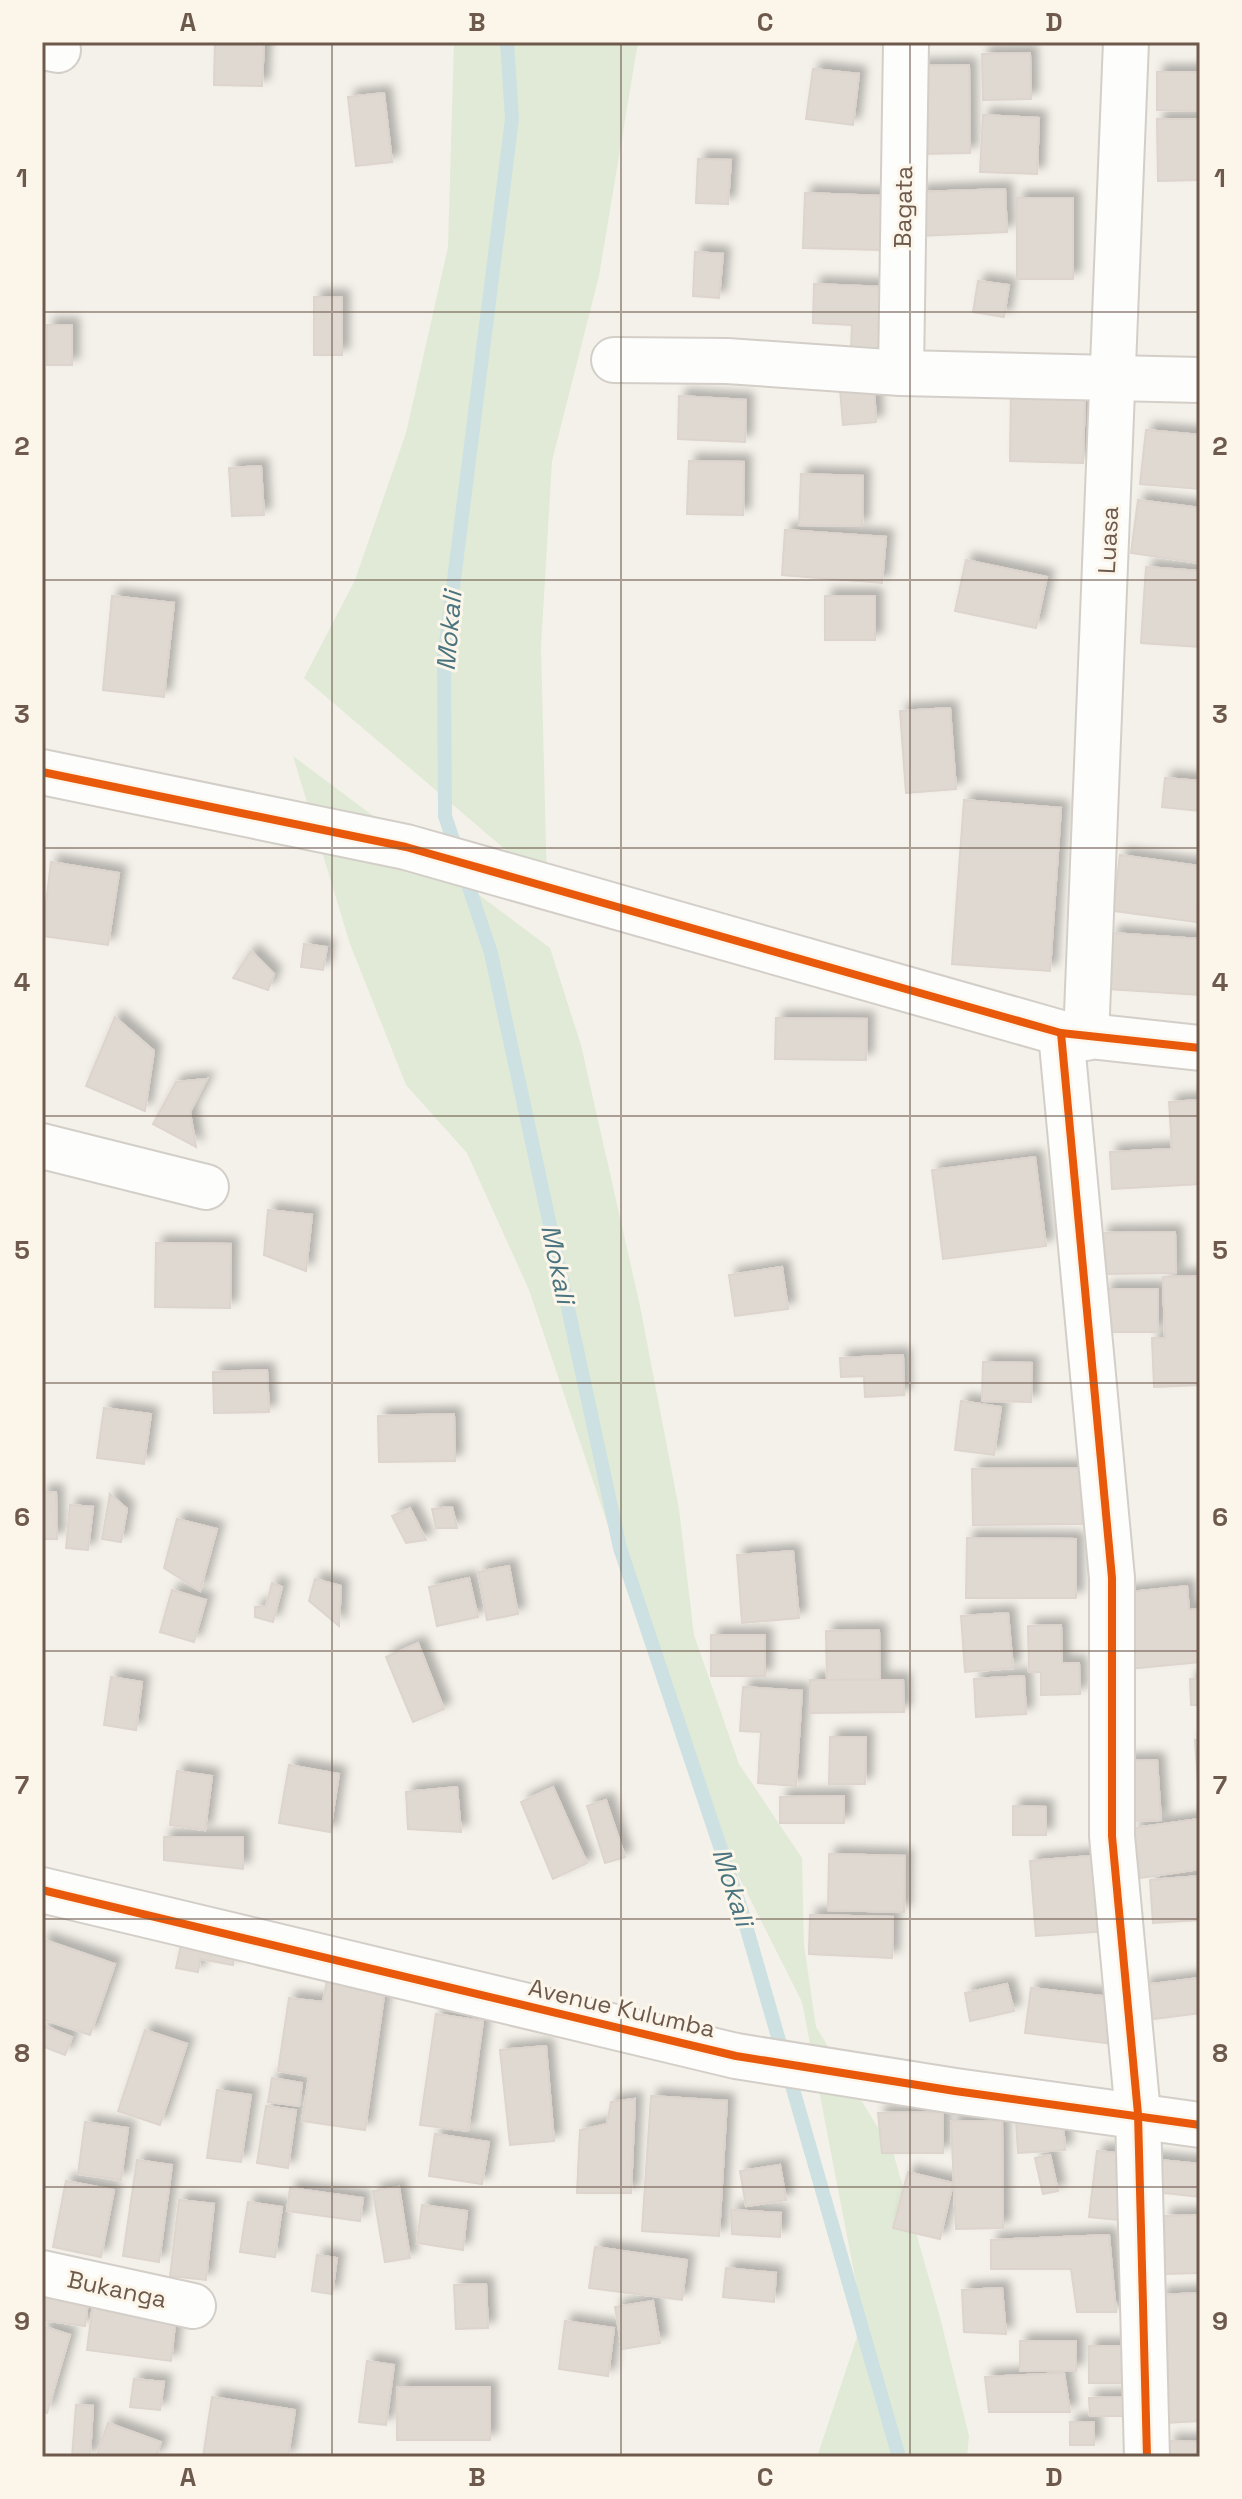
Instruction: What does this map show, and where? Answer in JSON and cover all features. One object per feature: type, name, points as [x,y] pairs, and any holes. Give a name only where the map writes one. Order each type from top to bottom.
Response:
[{"type":"street","name":"Bagata","points":[[901,373],[906,42]]},
{"type":"street","name":"Luasa","points":[[1126,42],[1112,378],[1112,455],[1074,1035],[1112,1578],[1112,1836],[1138,2114],[1147,2457]]},
{"type":"street","points":[[614,360],[727,361],[901,373],[1200,380]]},
{"type":"street","points":[[42,772],[406,847],[1074,1035],[1200,1048]]},
{"type":"street","points":[[42,1146],[206,1187]]},
{"type":"street","name":"Avenue Kulumba","points":[[42,1890],[736,2056],[955,2091],[1200,2125]]},
{"type":"street","name":"Bukanga","points":[[42,2273],[193,2306]]},
{"type":"green space","points":[[454,42],[638,42],[599,276],[552,461],[541,647],[547,885],[304,678],[355,580],[406,433],[448,247]]},
{"type":"green space","points":[[293,756],[550,948],[581,1045],[640,1306],[679,1509],[694,1635],[739,1764],[802,1858],[804,1945],[816,2027],[893,2152],[940,2317],[969,2436],[967,2457],[817,2457],[863,2319],[802,2002],[736,1871],[639,1618],[529,1290],[467,1153],[406,1085],[350,944]]},
{"type":"building","points":[[215,42],[264,42],[262,86],[214,85]]},
{"type":"building","points":[[1030,53],[1031,99],[983,100],[982,54]]},
{"type":"building","points":[[969,65],[970,153],[919,154],[918,66]]},
{"type":"building","points":[[813,69],[859,74],[853,125],[806,119]]},
{"type":"building","points":[[1157,72],[1200,72],[1200,111],[1157,110]]},
{"type":"building","points":[[384,93],[392,162],[356,166],[348,97]]},
{"type":"building","points":[[983,115],[1039,118],[1037,174],[980,172]]},
{"type":"building","points":[[1157,119],[1200,119],[1200,180],[1158,181]]},
{"type":"building","points":[[698,159],[731,160],[728,204],[696,203]]},
{"type":"building","points":[[1005,189],[1007,232],[920,236],[918,192]]},
{"type":"building","points":[[805,193],[883,196],[882,250],[803,248]]},
{"type":"building","points":[[1017,198],[1073,198],[1073,279],[1017,279]]},
{"type":"building","points":[[695,252],[723,254],[719,298],[693,296]]},
{"type":"building","points":[[978,281],[1009,285],[1004,317],[973,312]]},
{"type":"building","points":[[814,284],[886,287],[883,351],[851,349],[852,325],[813,323]]},
{"type":"building","points":[[314,297],[342,297],[342,355],[314,355]]},
{"type":"building","points":[[47,325],[72,325],[72,365],[47,365]]},
{"type":"building","points":[[874,386],[876,422],[843,425],[840,389]]},
{"type":"building","points":[[1011,390],[1085,392],[1083,463],[1010,461]]},
{"type":"building","points":[[679,396],[746,400],[745,442],[678,439]]},
{"type":"building","points":[[1146,430],[1200,435],[1200,489],[1140,484]]},
{"type":"building","points":[[689,461],[744,462],[743,515],[687,514]]},
{"type":"building","points":[[261,466],[264,515],[232,516],[229,468]]},
{"type":"building","points":[[801,474],[863,476],[862,526],[799,525]]},
{"type":"building","points":[[1138,500],[1200,508],[1200,563],[1131,553]]},
{"type":"building","points":[[785,530],[886,537],[882,583],[782,575]]},
{"type":"building","points":[[966,560],[1047,577],[1036,628],[955,611]]},
{"type":"building","points":[[1146,567],[1200,571],[1200,647],[1141,643]]},
{"type":"building","points":[[112,596],[174,603],[164,697],[103,690]]},
{"type":"building","points":[[825,596],[875,596],[875,640],[825,640]]},
{"type":"building","points":[[950,708],[956,789],[906,793],[900,711]]},
{"type":"building","points":[[1165,778],[1200,781],[1200,811],[1162,807]]},
{"type":"building","points":[[964,800],[1061,808],[1050,971],[952,964]]},
{"type":"building","points":[[1120,855],[1200,866],[1197,922],[1113,911]]},
{"type":"building","points":[[51,862],[119,873],[108,945],[42,936]]},
{"type":"building","points":[[1112,933],[1200,939],[1200,995],[1108,989]]},
{"type":"building","points":[[304,944],[327,947],[323,970],[301,967]]},
{"type":"building","points":[[251,951],[274,974],[268,990],[233,978]]},
{"type":"building","points":[[115,1017],[154,1051],[145,1111],[86,1086]]},
{"type":"building","points":[[776,1018],[867,1019],[866,1060],[775,1059]]},
{"type":"building","points":[[207,1079],[190,1112],[196,1147],[153,1124],[176,1082]]},
{"type":"building","points":[[1200,1100],[1200,1184],[1112,1189],[1110,1152],[1172,1149],[1169,1102]]},
{"type":"building","points":[[1035,1157],[1046,1246],[943,1259],[932,1170]]},
{"type":"building","points":[[268,1210],[312,1215],[306,1271],[264,1255]]},
{"type":"building","points":[[1175,1232],[1176,1273],[1103,1274],[1102,1233]]},
{"type":"building","points":[[156,1243],[231,1244],[230,1308],[155,1307]]},
{"type":"building","points":[[782,1267],[788,1309],[735,1316],[729,1275]]},
{"type":"building","points":[[1200,1276],[1200,1385],[1154,1387],[1152,1338],[1165,1338],[1163,1277]]},
{"type":"building","points":[[1105,1289],[1158,1289],[1158,1332],[1105,1332]]},
{"type":"building","points":[[903,1355],[904,1395],[865,1397],[864,1376],[841,1377],[840,1358]]},
{"type":"building","points":[[983,1362],[1032,1363],[1031,1402],[982,1401]]},
{"type":"building","points":[[267,1370],[269,1412],[214,1413],[213,1372]]},
{"type":"building","points":[[961,1401],[1001,1407],[994,1455],[955,1450]]},
{"type":"building","points":[[104,1408],[151,1414],[144,1464],[97,1458]]},
{"type":"building","points":[[454,1414],[455,1461],[379,1462],[378,1416]]},
{"type":"building","points":[[1081,1468],[1082,1524],[973,1525],[972,1469]]},
{"type":"building","points":[[42,1492],[56,1492],[57,1539],[42,1539]]},
{"type":"building","points":[[110,1494],[127,1509],[121,1542],[102,1539]]},
{"type":"building","points":[[70,1505],[93,1507],[88,1550],[66,1548]]},
{"type":"building","points":[[452,1507],[457,1528],[436,1528],[432,1509]]},
{"type":"building","points":[[410,1508],[426,1540],[406,1543],[392,1516]]},
{"type":"building","points":[[177,1519],[217,1529],[200,1591],[164,1568]]},
{"type":"building","points":[[967,1538],[1076,1539],[1076,1598],[966,1598]]},
{"type":"building","points":[[793,1551],[799,1618],[742,1623],[737,1555]]},
{"type":"building","points":[[509,1566],[518,1614],[487,1620],[478,1572]]},
{"type":"building","points":[[469,1578],[478,1617],[437,1626],[429,1587]]},
{"type":"building","points":[[315,1579],[341,1586],[339,1626],[309,1601]]},
{"type":"building","points":[[272,1583],[282,1587],[273,1622],[255,1617],[255,1607],[266,1606]]},
{"type":"building","points":[[1187,1586],[1189,1610],[1200,1609],[1200,1662],[1129,1669],[1121,1593]]},
{"type":"building","points":[[172,1590],[206,1600],[194,1642],[160,1632]]},
{"type":"building","points":[[1008,1613],[1013,1668],[965,1672],[961,1616]]},
{"type":"building","points":[[1061,1625],[1062,1663],[1079,1663],[1080,1694],[1041,1695],[1041,1672],[1029,1672],[1028,1626]]},
{"type":"building","points":[[879,1630],[880,1679],[827,1680],[826,1631]]},
{"type":"building","points":[[711,1635],[765,1635],[765,1676],[711,1676]]},
{"type":"building","points":[[418,1643],[444,1709],[413,1722],[386,1657]]},
{"type":"building","points":[[1024,1676],[1026,1714],[976,1717],[974,1679]]},
{"type":"building","points":[[111,1677],[142,1682],[136,1730],[104,1725]]},
{"type":"building","points":[[1190,1679],[1200,1679],[1200,1705],[1191,1705]]},
{"type":"building","points":[[810,1680],[903,1680],[904,1712],[810,1713]]},
{"type":"building","points":[[743,1687],[802,1691],[796,1786],[758,1783],[761,1732],[740,1731]]},
{"type":"building","points":[[830,1737],[866,1737],[865,1784],[829,1784]]},
{"type":"building","points":[[1195,1740],[1200,1740],[1200,1798],[1199,1798]]},
{"type":"building","points":[[1157,1760],[1161,1820],[1125,1821],[1123,1761]]},
{"type":"building","points":[[289,1765],[339,1774],[330,1832],[279,1823]]},
{"type":"building","points":[[177,1771],[212,1776],[205,1830],[170,1825]]},
{"type":"building","points":[[457,1787],[461,1832],[408,1829],[406,1792]]},
{"type":"building","points":[[553,1787],[587,1863],[553,1879],[521,1802]]},
{"type":"building","points":[[844,1796],[844,1823],[780,1823],[780,1797]]},
{"type":"building","points":[[606,1800],[625,1857],[605,1863],[587,1806]]},
{"type":"building","points":[[1013,1806],[1046,1807],[1046,1835],[1013,1835]]},
{"type":"building","points":[[1200,1819],[1200,1869],[1140,1878],[1133,1828]]},
{"type":"building","points":[[164,1837],[243,1837],[243,1869],[164,1860]]},
{"type":"building","points":[[829,1854],[905,1856],[904,1912],[828,1910]]},
{"type":"building","points":[[1102,1855],[1108,1931],[1036,1936],[1030,1861]]},
{"type":"building","points":[[1200,1876],[1200,1920],[1153,1923],[1150,1880]]},
{"type":"building","points":[[810,1915],[893,1917],[892,1958],[809,1954]]},
{"type":"building","points":[[183,1936],[236,1946],[233,1965],[200,1959],[198,1972],[176,1968]]},
{"type":"building","points":[[42,1939],[115,1964],[90,2035],[42,2019]]},
{"type":"building","points":[[1200,1978],[1200,2013],[1147,2020],[1143,1985]]},
{"type":"building","points":[[327,1980],[385,1989],[365,2130],[302,2121],[309,2076],[278,2071],[289,1998],[323,2002]]},
{"type":"building","points":[[1007,1984],[1014,2011],[970,2021],[965,1993]]},
{"type":"building","points":[[1031,1988],[1119,1998],[1113,2044],[1025,2033]]},
{"type":"building","points":[[436,2014],[483,2021],[468,2131],[420,2125]]},
{"type":"building","points":[[42,2025],[72,2037],[65,2055],[42,2046]]},
{"type":"building","points":[[145,2030],[187,2044],[160,2125],[118,2111]]},
{"type":"building","points":[[546,2046],[554,2141],[510,2145],[500,2050]]},
{"type":"building","points":[[272,2078],[302,2083],[299,2106],[268,2102]]},
{"type":"building","points":[[217,2090],[251,2095],[241,2162],[207,2158]]},
{"type":"building","points":[[651,2096],[727,2101],[719,2236],[642,2231]]},
{"type":"building","points":[[635,2099],[631,2193],[577,2193],[580,2130],[607,2124],[611,2102]]},
{"type":"building","points":[[266,2106],[296,2110],[288,2168],[257,2163]]},
{"type":"building","points":[[943,2112],[943,2153],[882,2153],[878,2113]]},
{"type":"building","points":[[1063,2120],[1065,2150],[1018,2153],[1016,2121]]},
{"type":"building","points":[[951,2121],[1002,2121],[1003,2228],[956,2229]]},
{"type":"building","points":[[85,2122],[128,2128],[121,2180],[78,2174]]},
{"type":"building","points":[[435,2134],[489,2142],[482,2184],[429,2176]]},
{"type":"building","points":[[1097,2151],[1136,2155],[1129,2221],[1089,2217]]},
{"type":"building","points":[[1050,2155],[1058,2191],[1043,2194],[1035,2158]]},
{"type":"building","points":[[1149,2159],[1200,2164],[1200,2197],[1146,2191]]},
{"type":"building","points":[[137,2160],[172,2165],[159,2262],[123,2256]]},
{"type":"building","points":[[780,2165],[786,2200],[746,2206],[740,2171]]},
{"type":"building","points":[[908,2172],[953,2183],[940,2239],[893,2228]]},
{"type":"building","points":[[66,2181],[114,2190],[101,2257],[53,2247]]},
{"type":"building","points":[[399,2187],[410,2258],[385,2262],[373,2191]]},
{"type":"building","points":[[290,2188],[363,2198],[360,2221],[287,2211]]},
{"type":"building","points":[[179,2200],[214,2204],[206,2280],[170,2276]]},
{"type":"building","points":[[248,2202],[282,2207],[275,2257],[240,2252]]},
{"type":"building","points":[[422,2205],[467,2211],[463,2250],[417,2243]]},
{"type":"building","points":[[731,2210],[781,2213],[780,2237],[732,2234]]},
{"type":"building","points":[[1200,2215],[1200,2273],[1165,2274],[1164,2216]]},
{"type":"building","points":[[1109,2235],[1116,2312],[1077,2312],[1071,2269],[991,2269],[991,2240]]},
{"type":"building","points":[[595,2247],[687,2260],[682,2300],[589,2288]]},
{"type":"building","points":[[317,2255],[337,2258],[332,2294],[312,2291]]},
{"type":"building","points":[[726,2268],[776,2273],[774,2302],[723,2297]]},
{"type":"building","points":[[486,2284],[488,2328],[456,2329],[454,2285]]},
{"type":"building","points":[[42,2287],[89,2293],[85,2326],[42,2320]]},
{"type":"building","points":[[1002,2288],[1006,2334],[964,2332],[962,2290]]},
{"type":"building","points":[[1200,2293],[1200,2421],[1165,2423],[1159,2295]]},
{"type":"building","points":[[653,2301],[660,2343],[622,2349],[615,2307]]},
{"type":"building","points":[[93,2304],[176,2315],[171,2361],[87,2350]]},
{"type":"building","points":[[565,2321],[614,2328],[608,2376],[559,2369]]},
{"type":"building","points":[[42,2326],[70,2335],[47,2413],[42,2411]]},
{"type":"building","points":[[1020,2341],[1076,2341],[1076,2371],[1020,2371]]},
{"type":"building","points":[[1089,2346],[1127,2346],[1127,2383],[1089,2383]]},
{"type":"building","points":[[367,2361],[394,2365],[386,2425],[359,2422]]},
{"type":"building","points":[[1064,2373],[1070,2412],[989,2412],[985,2377]]},
{"type":"building","points":[[134,2379],[164,2382],[160,2410],[130,2407]]},
{"type":"building","points":[[397,2387],[490,2387],[490,2440],[397,2440]]},
{"type":"building","points":[[212,2397],[295,2410],[288,2457],[203,2457]]},
{"type":"building","points":[[1123,2397],[1123,2416],[1090,2416],[1089,2398]]},
{"type":"building","points":[[76,2405],[93,2406],[90,2457],[72,2457]]},
{"type":"building","points":[[1070,2422],[1094,2422],[1094,2445],[1070,2445]]},
{"type":"building","points":[[108,2423],[161,2442],[156,2457],[96,2457]]},
{"type":"building","points":[[1169,2441],[1200,2442],[1200,2457],[1169,2457]]},
{"type":"waterway","name":"Mokali","points":[[507,42],[512,119],[444,659],[445,816],[491,953],[620,1548],[742,1912],[899,2457]]},
{"type":"cycle path","points":[[42,772],[406,847],[1061,1033],[1200,1048]]},
{"type":"cycle path","points":[[1061,1033],[1112,1578],[1112,1836],[1138,2114],[1147,2457]]},
{"type":"cycle path","points":[[42,1890],[736,2056],[955,2091],[1200,2125]]}]
